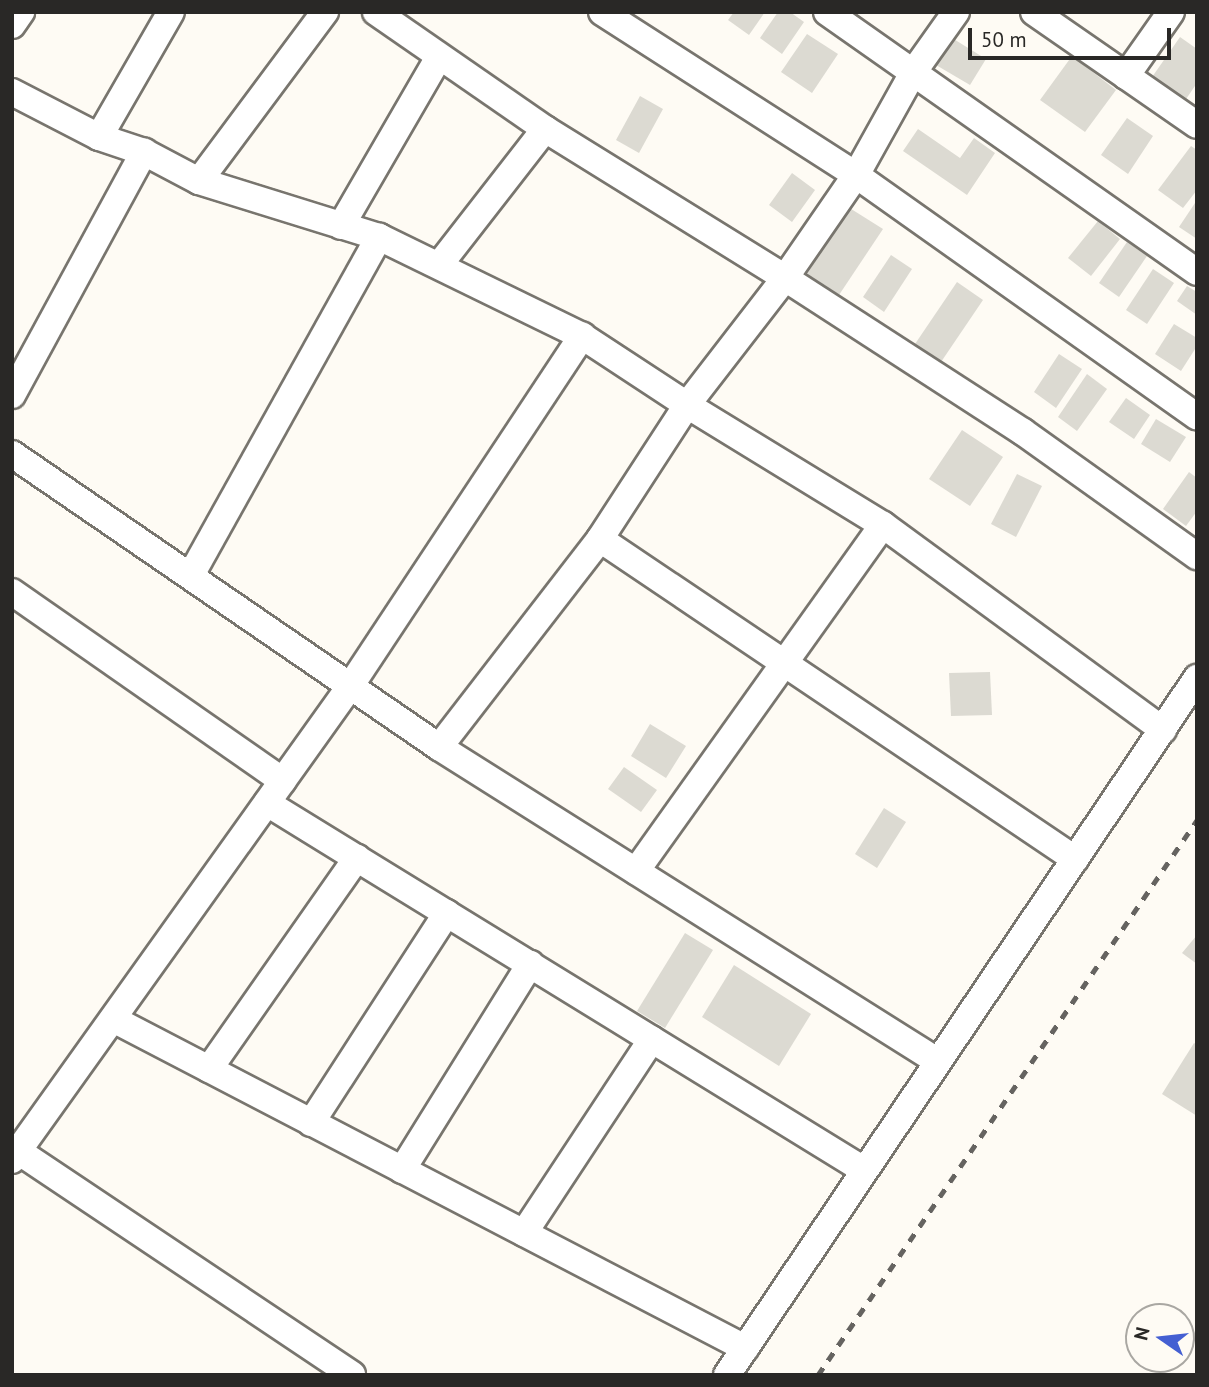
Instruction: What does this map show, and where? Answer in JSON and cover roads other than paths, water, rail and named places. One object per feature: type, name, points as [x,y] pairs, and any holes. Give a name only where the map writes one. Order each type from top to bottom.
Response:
[{"type":"street","points":[[12,25],[21,12]]},
{"type":"street","points":[[99,137],[171,12]]},
{"type":"street","points":[[199,181],[326,12]]},
{"type":"street","points":[[376,12],[545,129],[785,278],[1023,432],[1197,556]]},
{"type":"street","points":[[602,12],[856,175],[1197,416]]},
{"type":"street","points":[[827,12],[1197,272]]},
{"type":"street","points":[[439,747],[600,539],[687,405],[785,278],[856,175],[914,71],[956,12]]},
{"type":"street","points":[[1034,12],[1197,125]]},
{"type":"street","points":[[1126,76],[1171,12]]},
{"type":"street","points":[[341,226],[439,57]]},
{"type":"street","points":[[12,92],[99,137],[144,152],[199,181],[379,237],[440,264],[582,336],[687,405],[883,525],[1163,730]]},
{"type":"street","points":[[440,264],[545,129]]},
{"type":"street","points":[[12,395],[144,152]]},
{"type":"street","points":[[191,575],[379,237]]},
{"type":"street","points":[[352,1375],[14,1153],[351,685],[582,336]]},
{"type":"street","points":[[12,454],[439,747],[937,1061]]},
{"type":"street","points":[[636,871],[883,525]]},
{"type":"street","points":[[600,539],[1075,859]]},
{"type":"street","points":[[12,592],[275,792],[357,858],[864,1170]]},
{"type":"street","points":[[727,1375],[1197,678]]},
{"type":"street","points":[[209,1069],[357,858]]},
{"type":"street","points":[[311,1122],[447,913]]},
{"type":"street","points":[[402,1170],[530,964]]},
{"type":"street","points":[[113,1019],[746,1348]]},
{"type":"street","points":[[524,1233],[652,1039]]},
{"type":"railway","points":[[818,1375],[1197,820]]}]
